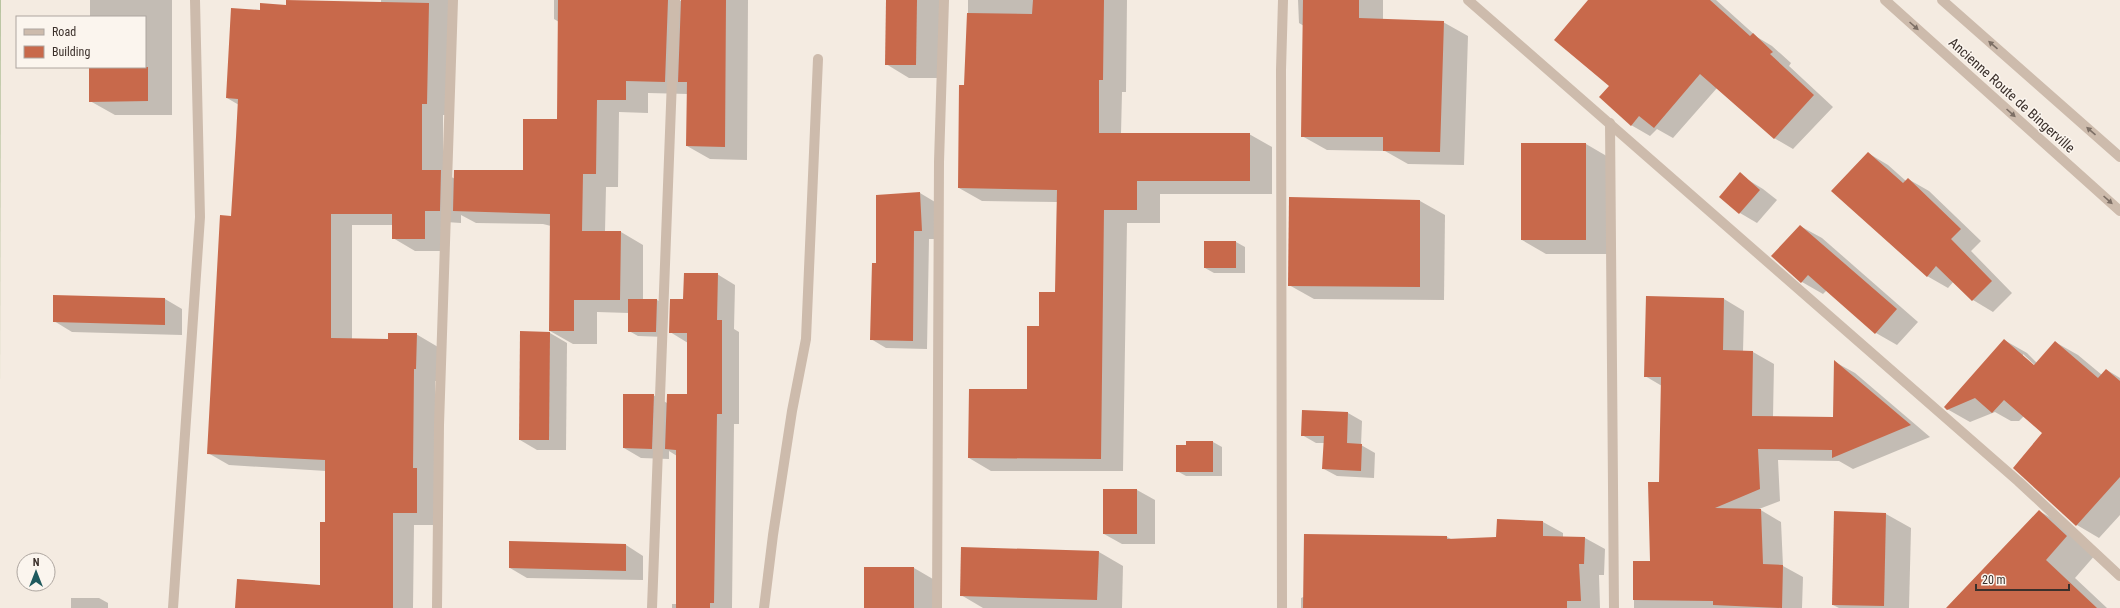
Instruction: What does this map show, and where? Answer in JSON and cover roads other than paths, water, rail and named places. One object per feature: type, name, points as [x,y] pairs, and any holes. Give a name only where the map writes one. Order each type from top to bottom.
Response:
[{"type":"street","points":[[172,608],[200,217],[195,0]]},
{"type":"street","points":[[437,608],[439,417],[453,0]]},
{"type":"street","points":[[652,608],[675,0]]},
{"type":"street","points":[[937,608],[939,170],[944,0]]},
{"type":"street","points":[[1282,608],[1281,70],[1283,0]]},
{"type":"street","points":[[1468,0],[2018,481],[2120,576]]},
{"type":"street","name":"Ancienne Route de Bingerville","points":[[1885,0],[2120,211]]},
{"type":"street","name":"Ancienne Route de Bingerville","points":[[1942,0],[2120,157]]},
{"type":"street","points":[[764,608],[785,458],[806,339],[818,59]]},
{"type":"street","points":[[1610,123],[1614,608]]}]
